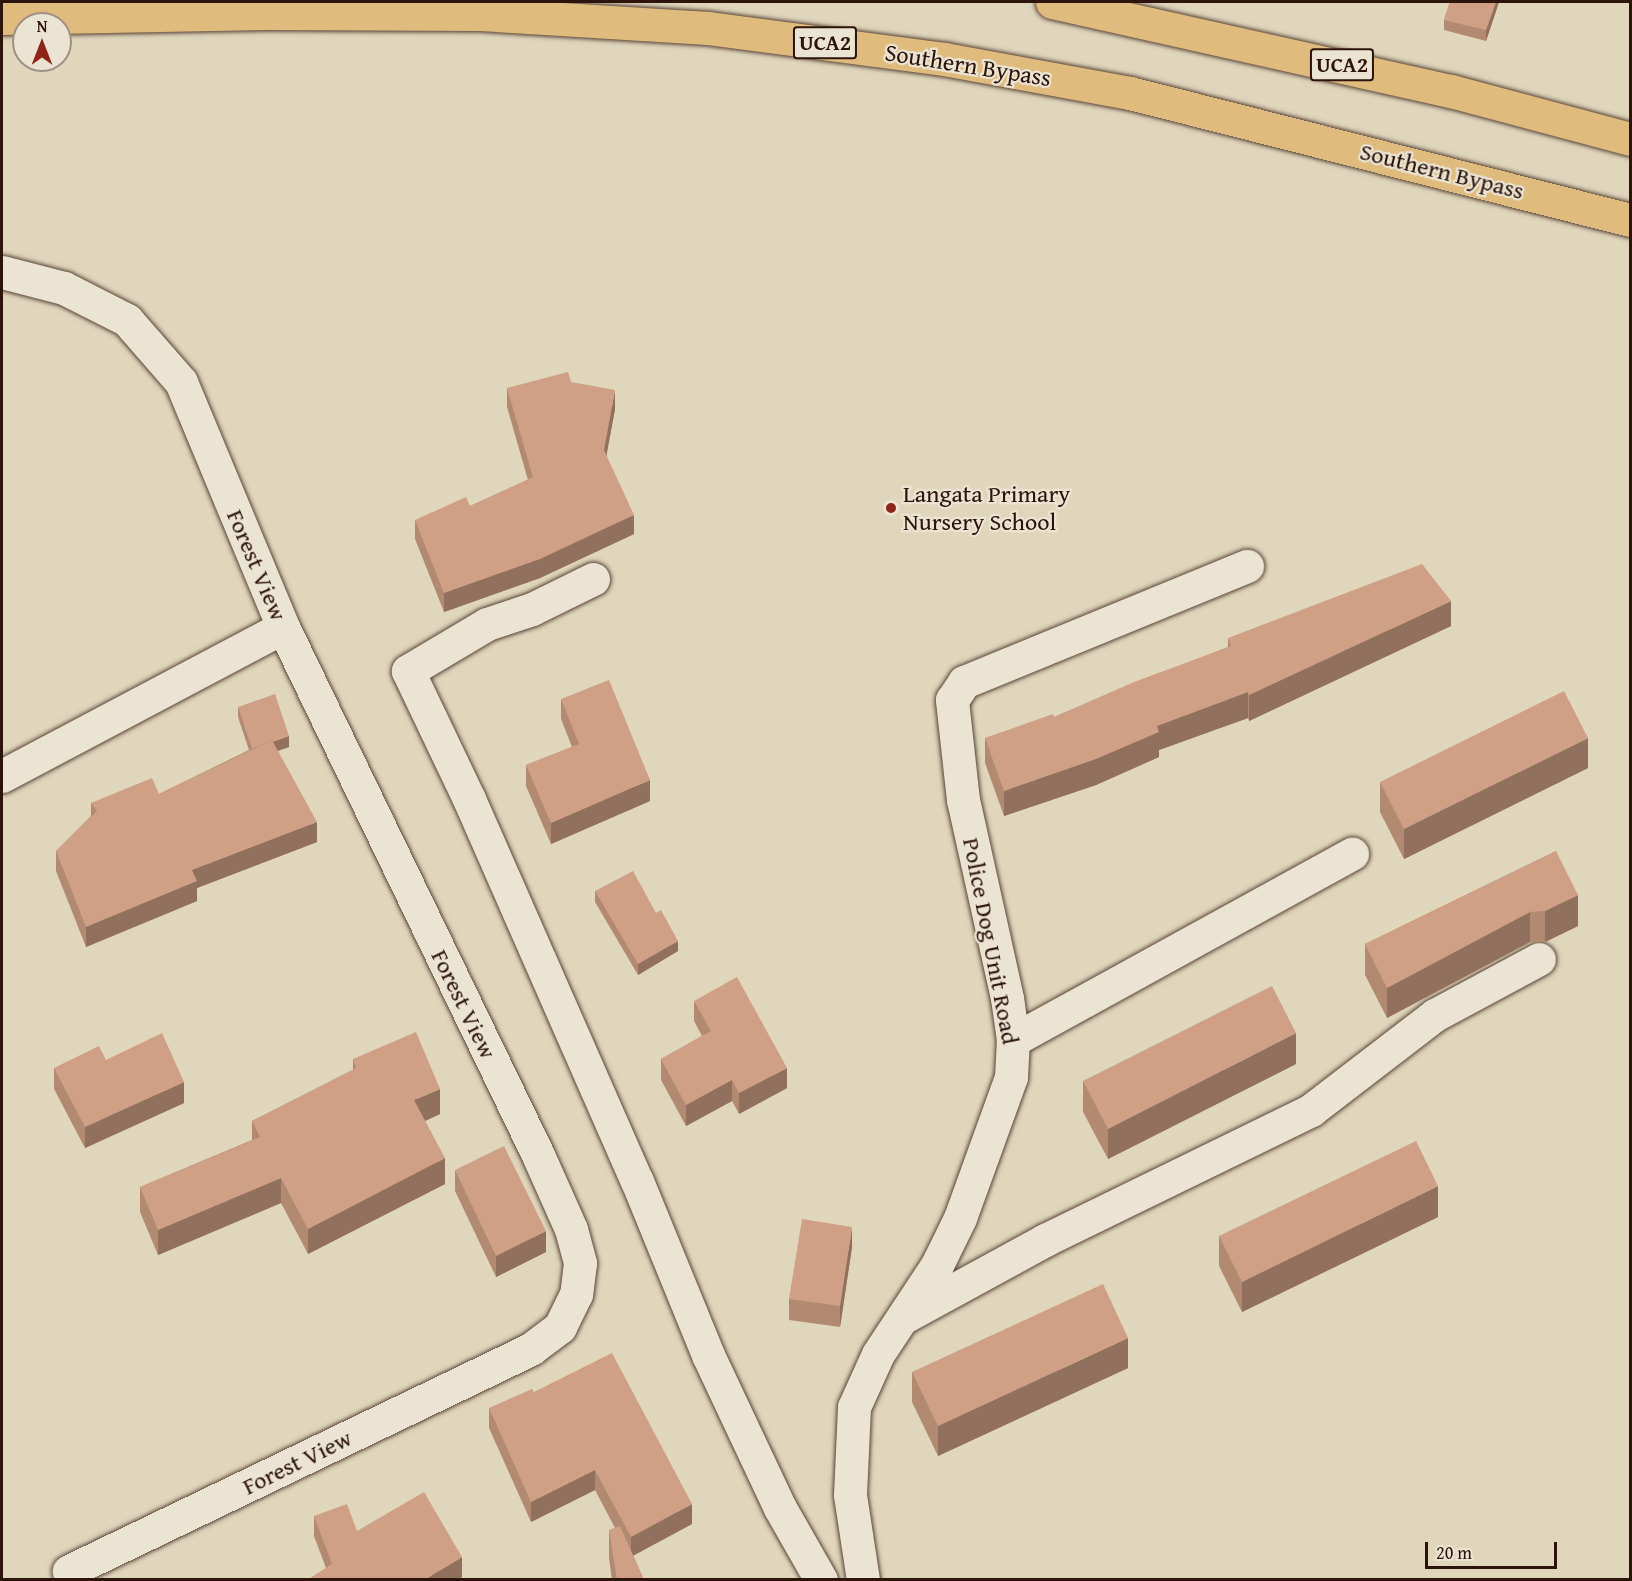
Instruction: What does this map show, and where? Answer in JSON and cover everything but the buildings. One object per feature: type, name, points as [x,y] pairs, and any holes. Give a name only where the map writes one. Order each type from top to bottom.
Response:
[{"type":"highway","name":"UCA2","points":[[1052,2],[1451,91],[1630,139]]},
{"type":"highway","name":"Southern Bypass","points":[[2,18],[266,13],[480,14],[708,28],[944,59],[1130,93],[1630,220]]},
{"type":"street","name":"Forest View","points":[[2,272],[64,288],[127,320],[182,382],[283,627],[571,1229],[580,1263],[576,1294],[560,1327],[531,1349],[69,1571]]},
{"type":"street","name":"Police Dog Unit Road","points":[[863,1580],[850,1495],[854,1407],[878,1354],[937,1265],[960,1218],[1011,1077],[1013,1040],[963,800],[952,700],[964,682],[1247,566]]},
{"type":"street","points":[[593,579],[532,609],[487,624],[408,671],[474,810],[637,1181],[708,1355],[780,1508],[821,1580]]},
{"type":"street","points":[[2,776],[283,627]]},
{"type":"street","points":[[1013,1040],[1352,854]]},
{"type":"street","points":[[900,1320],[1045,1240],[1311,1110],[1435,1015],[1539,959]]},
{"type":"place","name":"Langata Primary Nursery School","points":[[891,508]]}]
